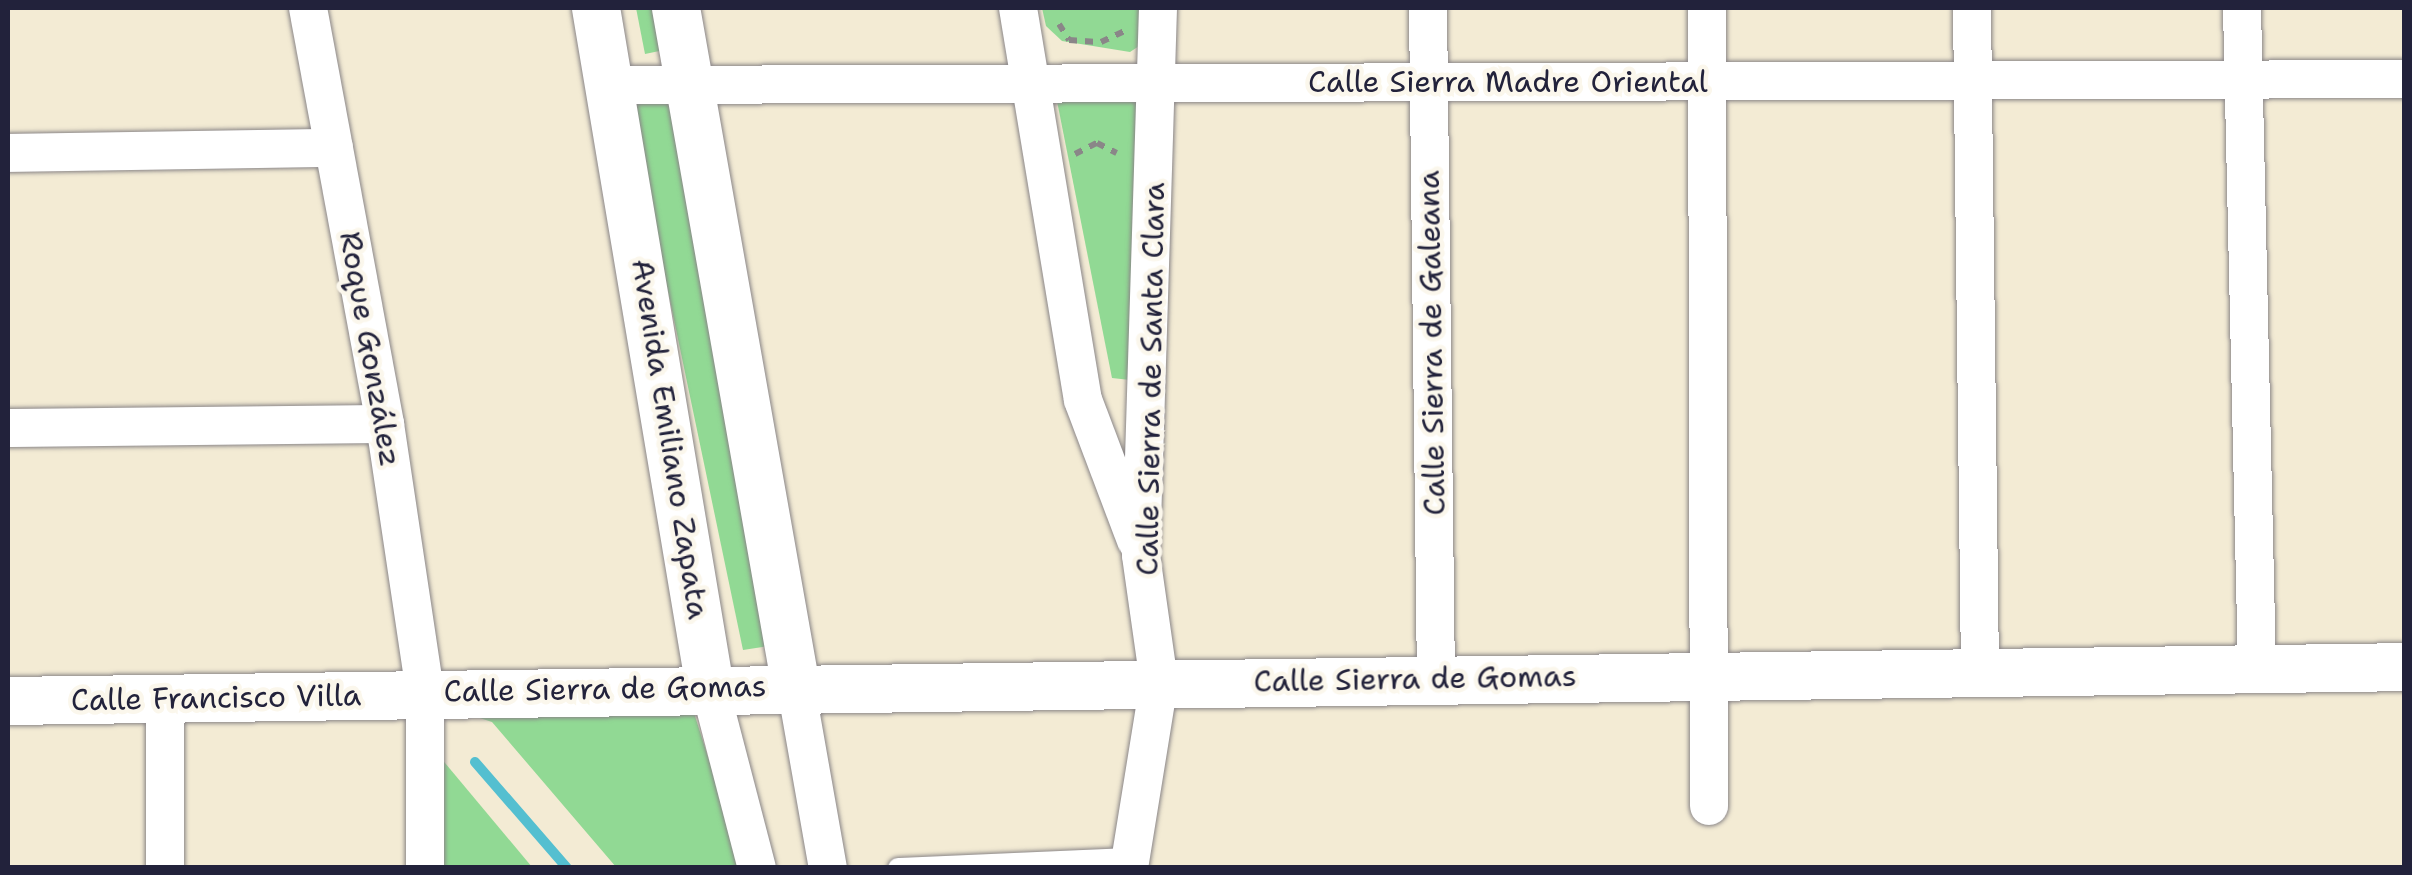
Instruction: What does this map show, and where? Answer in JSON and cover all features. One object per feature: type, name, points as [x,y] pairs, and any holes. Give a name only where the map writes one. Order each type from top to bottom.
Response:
[{"type":"street","name":"Roque González","points":[[308,8],[385,424],[425,692],[425,868]]},
{"type":"street","name":"Avenida Emiliano Zapata","points":[[596,8],[612,85],[710,688],[756,868]]},
{"type":"street","points":[[676,8],[828,868]]},
{"type":"street","name":"Calle Sierra de Galeana","points":[[1428,8],[1436,679]]},
{"type":"street","points":[[1707,8],[1709,806]]},
{"type":"street","points":[[1972,8],[1980,672]]},
{"type":"street","points":[[2242,8],[2257,668]]},
{"type":"street","points":[[1035,10],[1032,84],[1083,400],[1141,555]]},
{"type":"street","name":"Calle Sierra de Santa Clara","points":[[1130,863],[1158,682],[1141,555],[1159,83],[1144,13]]},
{"type":"street","name":"Calle Sierra Madre Oriental","points":[[612,85],[2404,79]]},
{"type":"street","points":[[8,153],[334,148]]},
{"type":"street","points":[[8,428],[385,424]]},
{"type":"street","name":"Calle Sierra de Gomas","points":[[425,692],[2404,667]]},
{"type":"street","name":"Calle Francisco Villa","points":[[8,701],[166,703],[425,692]]},
{"type":"street","points":[[165,868],[166,703]]},
{"type":"lane","points":[[898,868],[1130,863]]},
{"type":"path","points":[[1035,10],[1069,40],[1101,42],[1130,28],[1144,13]]},
{"type":"path","points":[[1071,141],[1076,174]]},
{"type":"path","points":[[1073,157],[1097,144],[1130,164]]},
{"type":"green space","points":[[636,8],[682,8],[688,45],[645,54]]},
{"type":"green space","points":[[1042,8],[1156,8],[1156,35],[1130,52],[1062,41],[1046,26]]},
{"type":"green space","points":[[1054,86],[1150,92],[1148,382],[1112,378]]},
{"type":"green space","points":[[697,91],[800,641],[743,650],[627,95]]},
{"type":"green space","points":[[688,694],[743,867],[616,867],[492,722],[437,704]]},
{"type":"green space","points":[[435,751],[532,867],[422,867]]},
{"type":"waterway","points":[[475,762],[567,868]]}]
